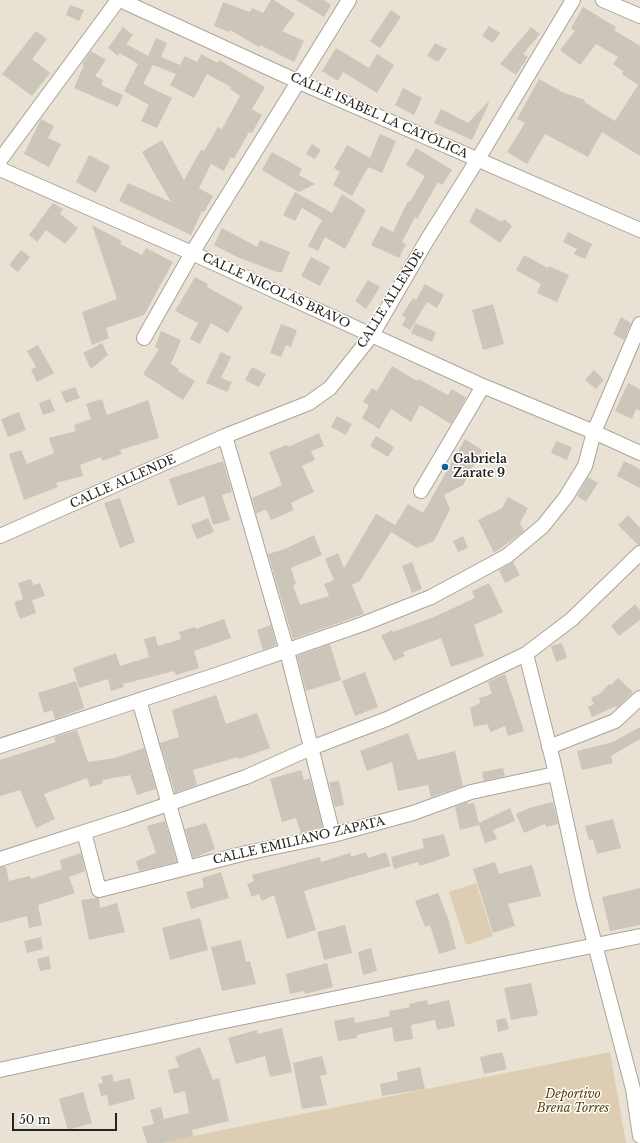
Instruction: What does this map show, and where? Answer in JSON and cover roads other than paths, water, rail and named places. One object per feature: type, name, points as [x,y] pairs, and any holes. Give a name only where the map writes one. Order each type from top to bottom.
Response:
[{"type":"street","name":"CALLE ISABEL LA CATÓLICA","points":[[119,0],[300,82],[640,230]]},
{"type":"street","points":[[0,160],[119,0]]},
{"type":"street","points":[[144,338],[192,253],[300,82],[349,0]]},
{"type":"street","name":"CALLE ALLENDE","points":[[0,536],[225,436],[309,403],[330,388],[372,335],[427,240],[478,159],[573,0]]},
{"type":"street","points":[[603,0],[640,16]]},
{"type":"street","name":"CALLE NICOLÁS BRAVO","points":[[0,169],[192,253],[483,386],[594,432],[640,453]]},
{"type":"street","points":[[0,746],[287,651],[363,624],[431,597],[507,556],[543,526],[566,497],[585,466],[594,432],[640,324]]},
{"type":"street","points":[[421,491],[483,386]]},
{"type":"street","points":[[225,436],[287,651],[333,835]]},
{"type":"street","points":[[0,859],[246,777],[311,748],[387,719],[526,654],[572,619],[640,553]]},
{"type":"street","points":[[526,654],[556,774],[583,899],[636,1088],[640,1136]]},
{"type":"street","points":[[549,746],[615,721],[640,698]]},
{"type":"street","points":[[139,700],[187,868]]},
{"type":"street","name":"CALLE EMILIANO ZAPATA","points":[[84,832],[99,890],[246,853],[333,835],[413,813],[471,792],[556,774]]},
{"type":"street","points":[[0,1070],[215,1023],[640,936]]},
{"type":"place","name":"Gabriela Zarate 9","points":[[445,467]]},
{"type":"park label","name":"Deportivo Brena Torres","points":[[573,1102]]}]
